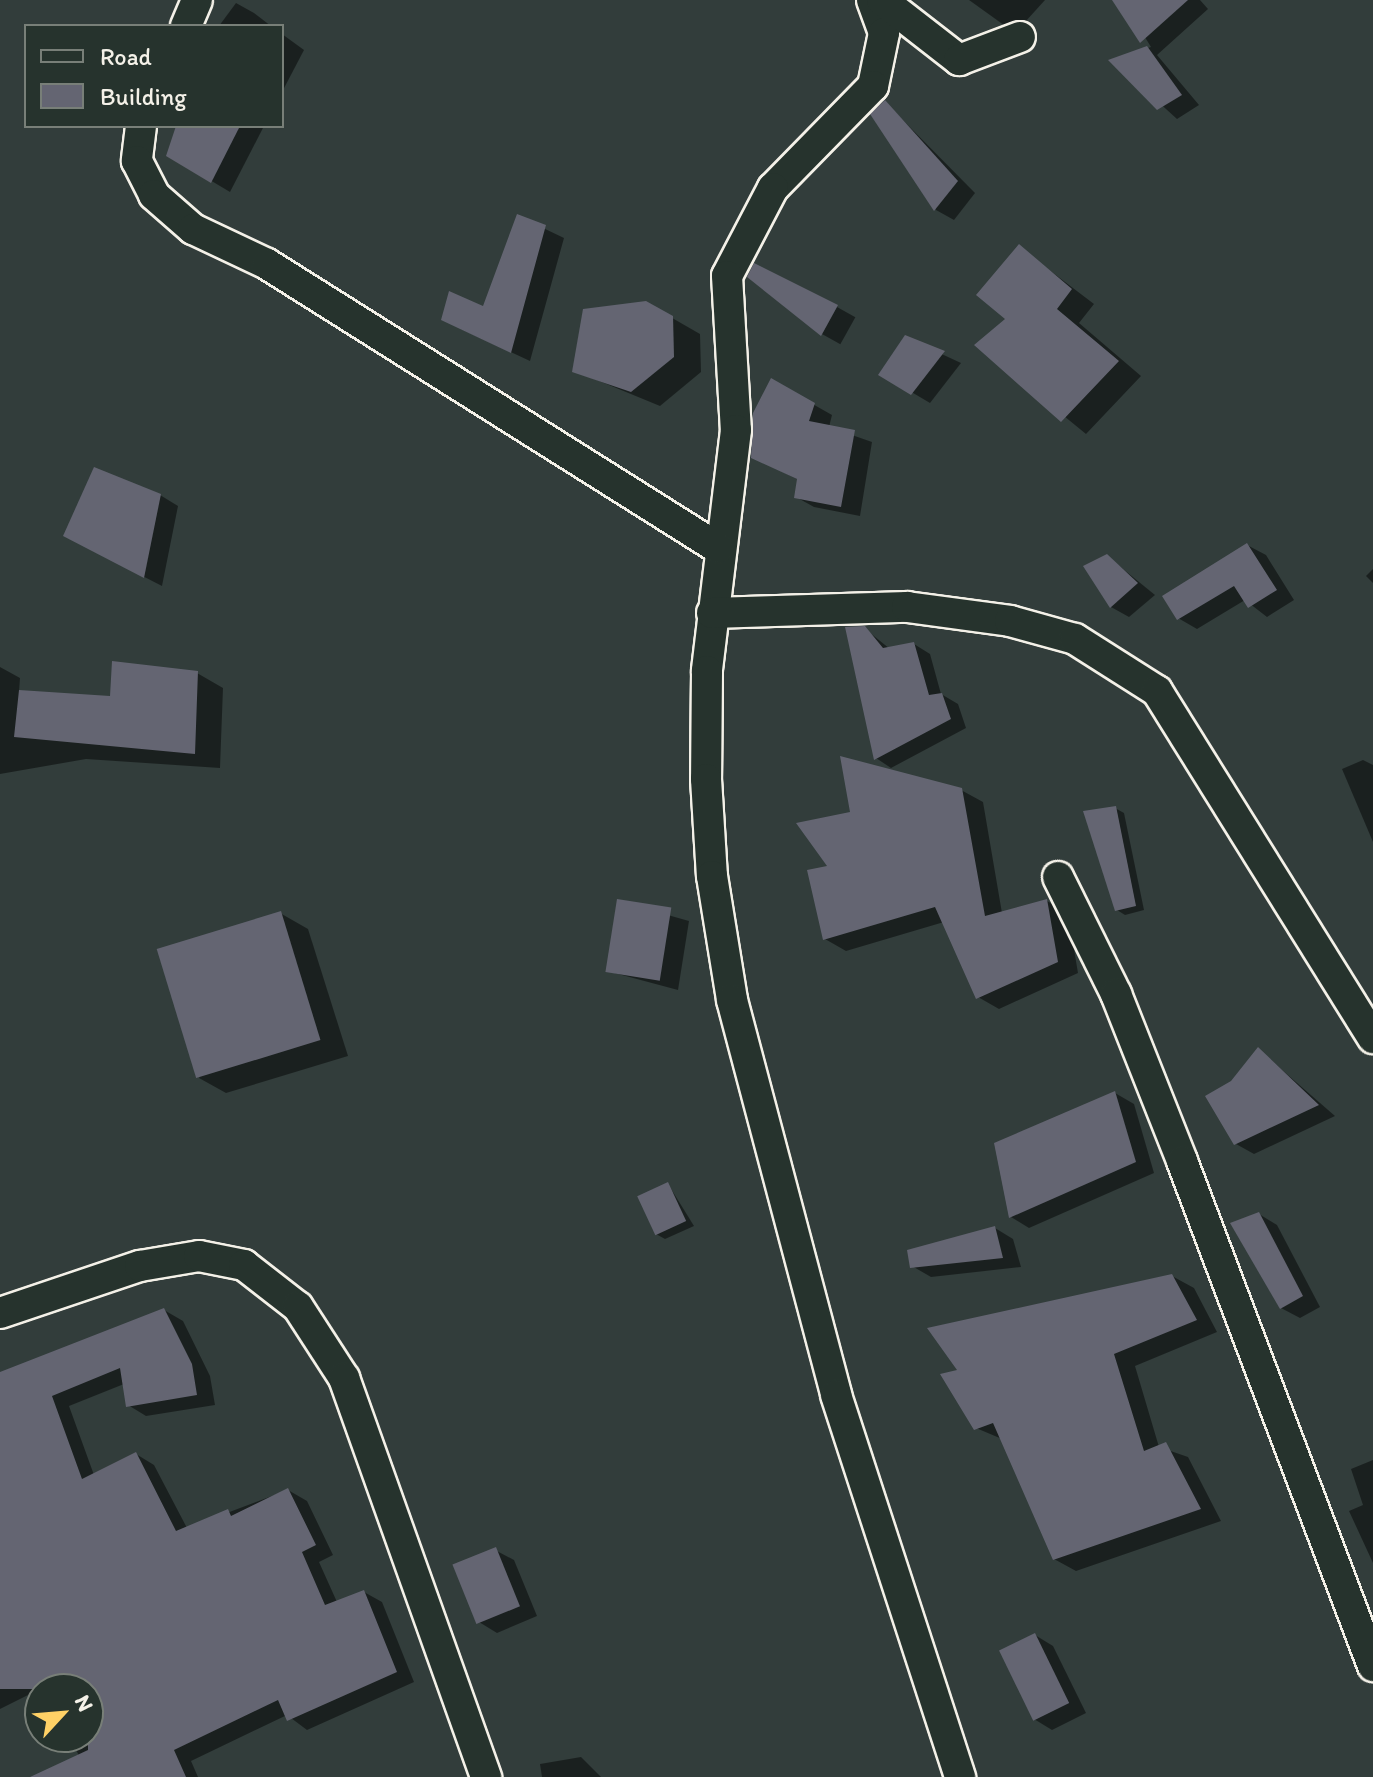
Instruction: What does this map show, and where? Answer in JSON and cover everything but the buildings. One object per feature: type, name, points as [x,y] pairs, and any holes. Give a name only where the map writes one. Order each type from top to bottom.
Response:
[{"type":"street","points":[[187,24],[197,0]]},
{"type":"street","points":[[872,0],[884,33],[873,86],[773,188],[727,276],[736,408],[712,613],[706,779],[712,876],[732,1000],[836,1395],[960,1777]]},
{"type":"street","points":[[882,0],[959,60],[1020,37]]},
{"type":"street","points":[[141,128],[137,161],[154,195],[193,229],[267,264],[718,548]]},
{"type":"street","points":[[712,613],[907,607],[1010,621],[1075,639],[1157,691],[1373,1038]]},
{"type":"street","points":[[1058,877],[1116,994],[1373,1666]]},
{"type":"street","points":[[0,1313],[140,1266],[199,1256],[244,1265],[298,1307],[344,1378],[486,1777]]}]
